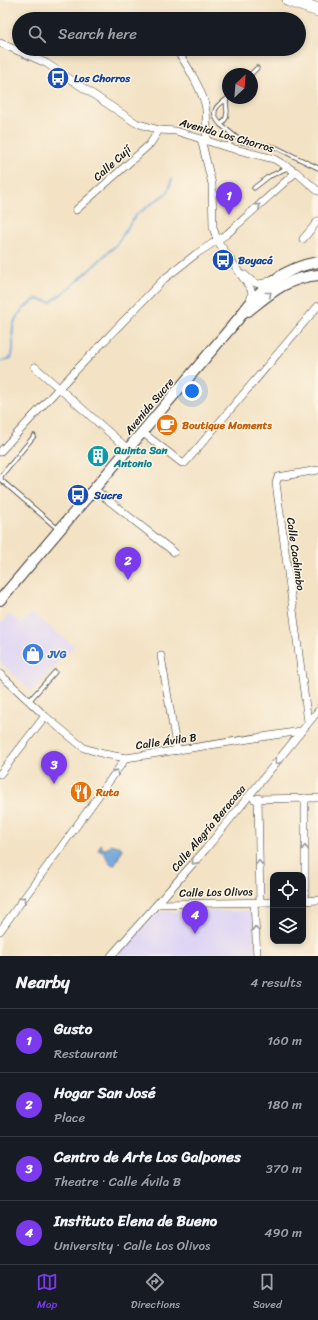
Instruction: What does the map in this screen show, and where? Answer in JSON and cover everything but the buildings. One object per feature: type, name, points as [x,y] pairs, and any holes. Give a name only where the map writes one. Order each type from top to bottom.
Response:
[{"type":"highway","points":[[289,0],[318,10]]},
{"type":"main road","name":"Avenida Sucre","points":[[0,600],[263,288],[278,276],[299,266],[318,262]]},
{"type":"main road","name":"Avenida Sucre","points":[[239,318],[280,286],[303,277],[318,275]]},
{"type":"street","name":"Avenida Los Chorros","points":[[0,43],[12,48]]},
{"type":"street","name":"Avenida Los Chorros","points":[[30,56],[46,63],[136,123],[160,130],[176,131],[274,159],[296,172],[318,190]]},
{"type":"street","points":[[180,56],[187,65],[202,96],[206,110],[204,140],[212,194],[213,227],[217,240],[238,269],[252,292],[250,303]]},
{"type":"street","name":"Calle Cují","points":[[76,210],[150,144],[160,130]]},
{"type":"street","points":[[0,452],[59,388],[164,279],[196,254],[227,234],[296,172]]},
{"type":"street","points":[[303,239],[318,221]]},
{"type":"street","points":[[238,269],[254,283],[258,284],[267,283],[278,276]]},
{"type":"street","points":[[142,432],[182,463],[185,463],[318,306]]},
{"type":"street","points":[[35,367],[128,449]]},
{"type":"street","name":"Calle Cachimbo","points":[[308,722],[276,483],[278,477],[318,470]]},
{"type":"street","points":[[94,490],[174,552]]},
{"type":"street","points":[[161,656],[177,751]]},
{"type":"street","points":[[0,674],[45,716],[84,748],[104,754],[126,758]]},
{"type":"street","name":"Calle Alegría Beracasa","points":[[111,956],[159,904],[248,799],[318,711]]},
{"type":"street","points":[[0,774],[45,716]]},
{"type":"street","name":"Calle Ávila B","points":[[0,931],[126,758],[301,731]]},
{"type":"street","points":[[257,956],[258,798]]},
{"type":"street","points":[[304,872],[305,798]]},
{"type":"street","points":[[248,799],[318,798]]},
{"type":"street","points":[[306,901],[318,900]]},
{"type":"street","name":"Calle Los Olivos","points":[[159,904],[270,902]]},
{"type":"lane","points":[[222,103],[215,108],[214,116],[237,140],[248,144],[275,147],[318,168]]},
{"type":"lane","points":[[221,125],[226,118],[227,104]]},
{"type":"lane","points":[[228,147],[233,135]]},
{"type":"lane","points":[[254,188],[268,177],[288,167]]},
{"type":"lane","points":[[212,194],[223,194]]},
{"type":"lane","points":[[34,436],[2,476],[1,480],[59,530]]},
{"type":"lane","points":[[29,701],[54,672]]},
{"type":"shaded area","name":"JVG","points":[[32,613],[74,646],[32,692],[0,662],[0,622],[2,623],[9,614],[22,624]]},
{"type":"shaded area","points":[[253,911],[255,956],[117,956],[157,912]]},
{"type":"water","points":[[101,844],[102,848],[106,849],[110,847],[110,844],[121,847],[122,850],[115,865],[110,864],[104,853],[98,850]]},
{"type":"waterway","points":[[0,362],[11,358],[12,356],[13,327],[17,316],[25,307],[36,299],[51,302],[72,286],[116,245],[136,215],[168,192],[172,179]]},
{"type":"place","name":"Los Chorros","points":[[58,78]]},
{"type":"place","name":"Gusto","points":[[229,215]]},
{"type":"place","name":"Boyacá","points":[[223,260]]},
{"type":"place","name":"Boutique Moments","points":[[167,425]]},
{"type":"place","name":"Quinta San Antonio","points":[[98,456]]},
{"type":"place","name":"Sucre","points":[[78,495]]},
{"type":"place","name":"Hogar San José","points":[[128,580]]},
{"type":"place","name":"JVG","points":[[33,654]]},
{"type":"place","name":"Centro de Arte Los Galpones","points":[[54,784]]},
{"type":"place","name":"Ruta","points":[[81,792]]},
{"type":"place","name":"Instituto Elena de Bueno","points":[[195,934]]}]
